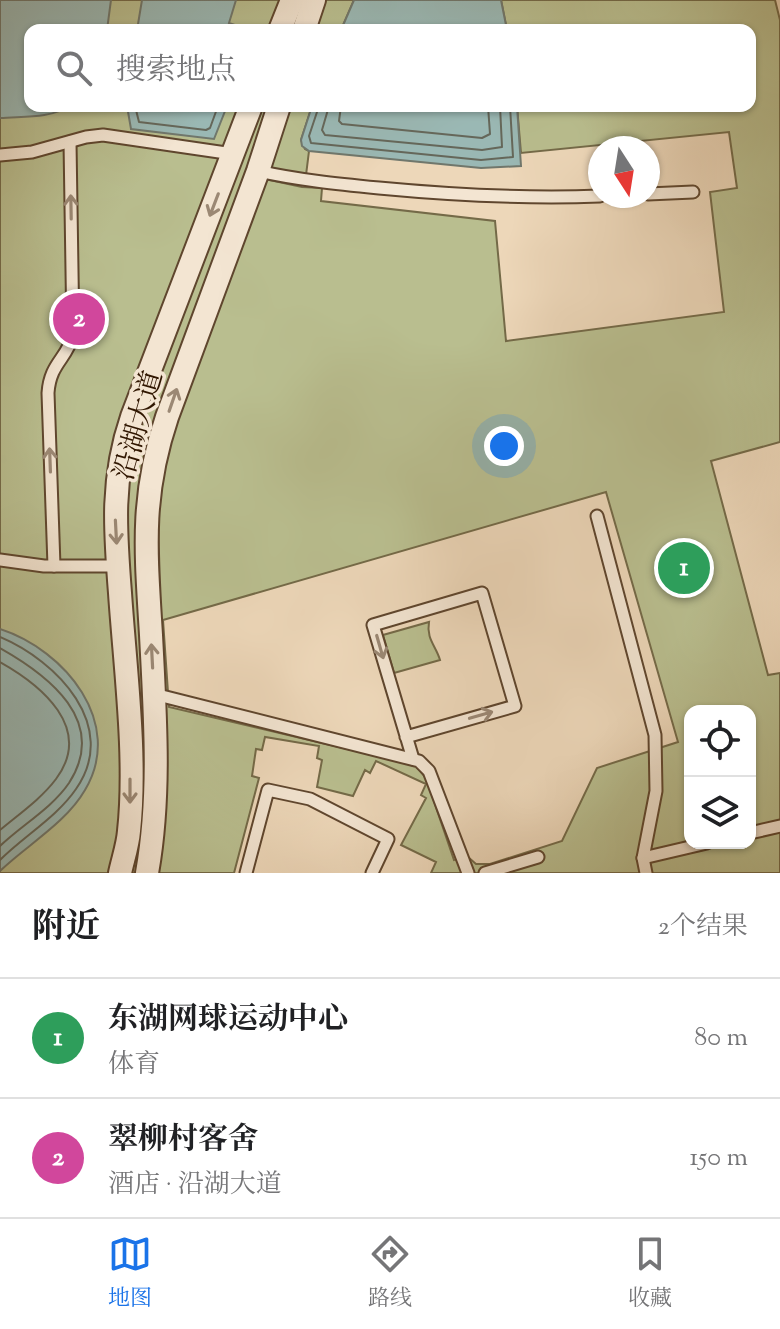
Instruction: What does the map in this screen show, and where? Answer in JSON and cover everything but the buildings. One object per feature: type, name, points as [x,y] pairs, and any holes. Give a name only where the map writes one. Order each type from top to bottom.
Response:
[{"type":"street","points":[[282,24],[292,0]]},
{"type":"street","points":[[306,24],[314,0]]},
{"type":"street","points":[[120,873],[129,833],[130,782],[115,505],[125,439],[249,112]]},
{"type":"street","name":"沿湖大道","points":[[147,873],[156,805],[145,517],[154,457],[277,112]]},
{"type":"lane","points":[[0,155],[32,152],[103,135],[233,154]]},
{"type":"lane","points":[[54,566],[48,393],[53,368],[73,335],[70,142]]},
{"type":"lane","points":[[258,171],[298,180],[444,194],[535,199],[588,197]]},
{"type":"lane","points":[[660,193],[693,192]]},
{"type":"lane","points":[[597,516],[655,735],[656,791],[643,858],[646,873]]},
{"type":"lane","points":[[0,560],[54,566],[118,566]]},
{"type":"lane","points":[[406,737],[515,706],[482,593],[373,625],[406,737],[413,759]]},
{"type":"lane","points":[[154,694],[423,764],[429,771],[468,873]]},
{"type":"lane","points":[[246,873],[268,790],[310,799],[388,839],[372,873]]},
{"type":"lane","points":[[756,832],[780,826]]},
{"type":"lane","points":[[643,858],[684,848]]},
{"type":"lane","points":[[485,873],[538,857]]},
{"type":"green space","points":[[0,0],[354,0],[344,24],[24,24],[24,112],[310,112],[301,140],[309,151],[306,175],[265,179],[322,188],[321,201],[495,221],[506,341],[724,312],[710,192],[737,188],[729,132],[660,139],[660,136],[588,136],[588,146],[521,153],[518,112],[756,112],[756,24],[506,24],[501,0],[775,0],[780,20],[780,442],[711,461],[768,675],[780,673],[780,873],[431,873],[436,862],[401,845],[426,798],[421,795],[426,784],[376,761],[370,773],[365,770],[353,796],[317,787],[322,760],[317,758],[319,746],[265,737],[262,750],[256,749],[252,776],[259,778],[234,873],[0,873]],"holes":[[[606,492],[678,742],[597,768],[562,841],[490,864],[476,864],[467,856],[454,860],[426,778],[415,765],[169,707],[163,620]]]},
{"type":"green space","points":[[429,622],[430,638],[440,660],[394,673],[383,635]]},
{"type":"water","points":[[0,0],[111,0],[108,24],[24,24],[24,112],[55,112],[0,118]]},
{"type":"water","points":[[142,0],[236,0],[229,23],[232,24],[138,24]]},
{"type":"water","points":[[354,0],[501,0],[506,24],[344,24]]},
{"type":"water","points":[[128,112],[225,112],[214,139],[131,129]]},
{"type":"water","points":[[310,112],[517,112],[521,166],[481,168],[309,151],[302,146]]},
{"type":"water","points":[[0,629],[24,639],[66,672],[82,692],[93,715],[98,740],[95,765],[77,802],[0,871]]},
{"type":"place","name":"翠柳村客舍","points":[[79,319]]},
{"type":"place","name":"东湖网球运动中心","points":[[684,568]]}]
